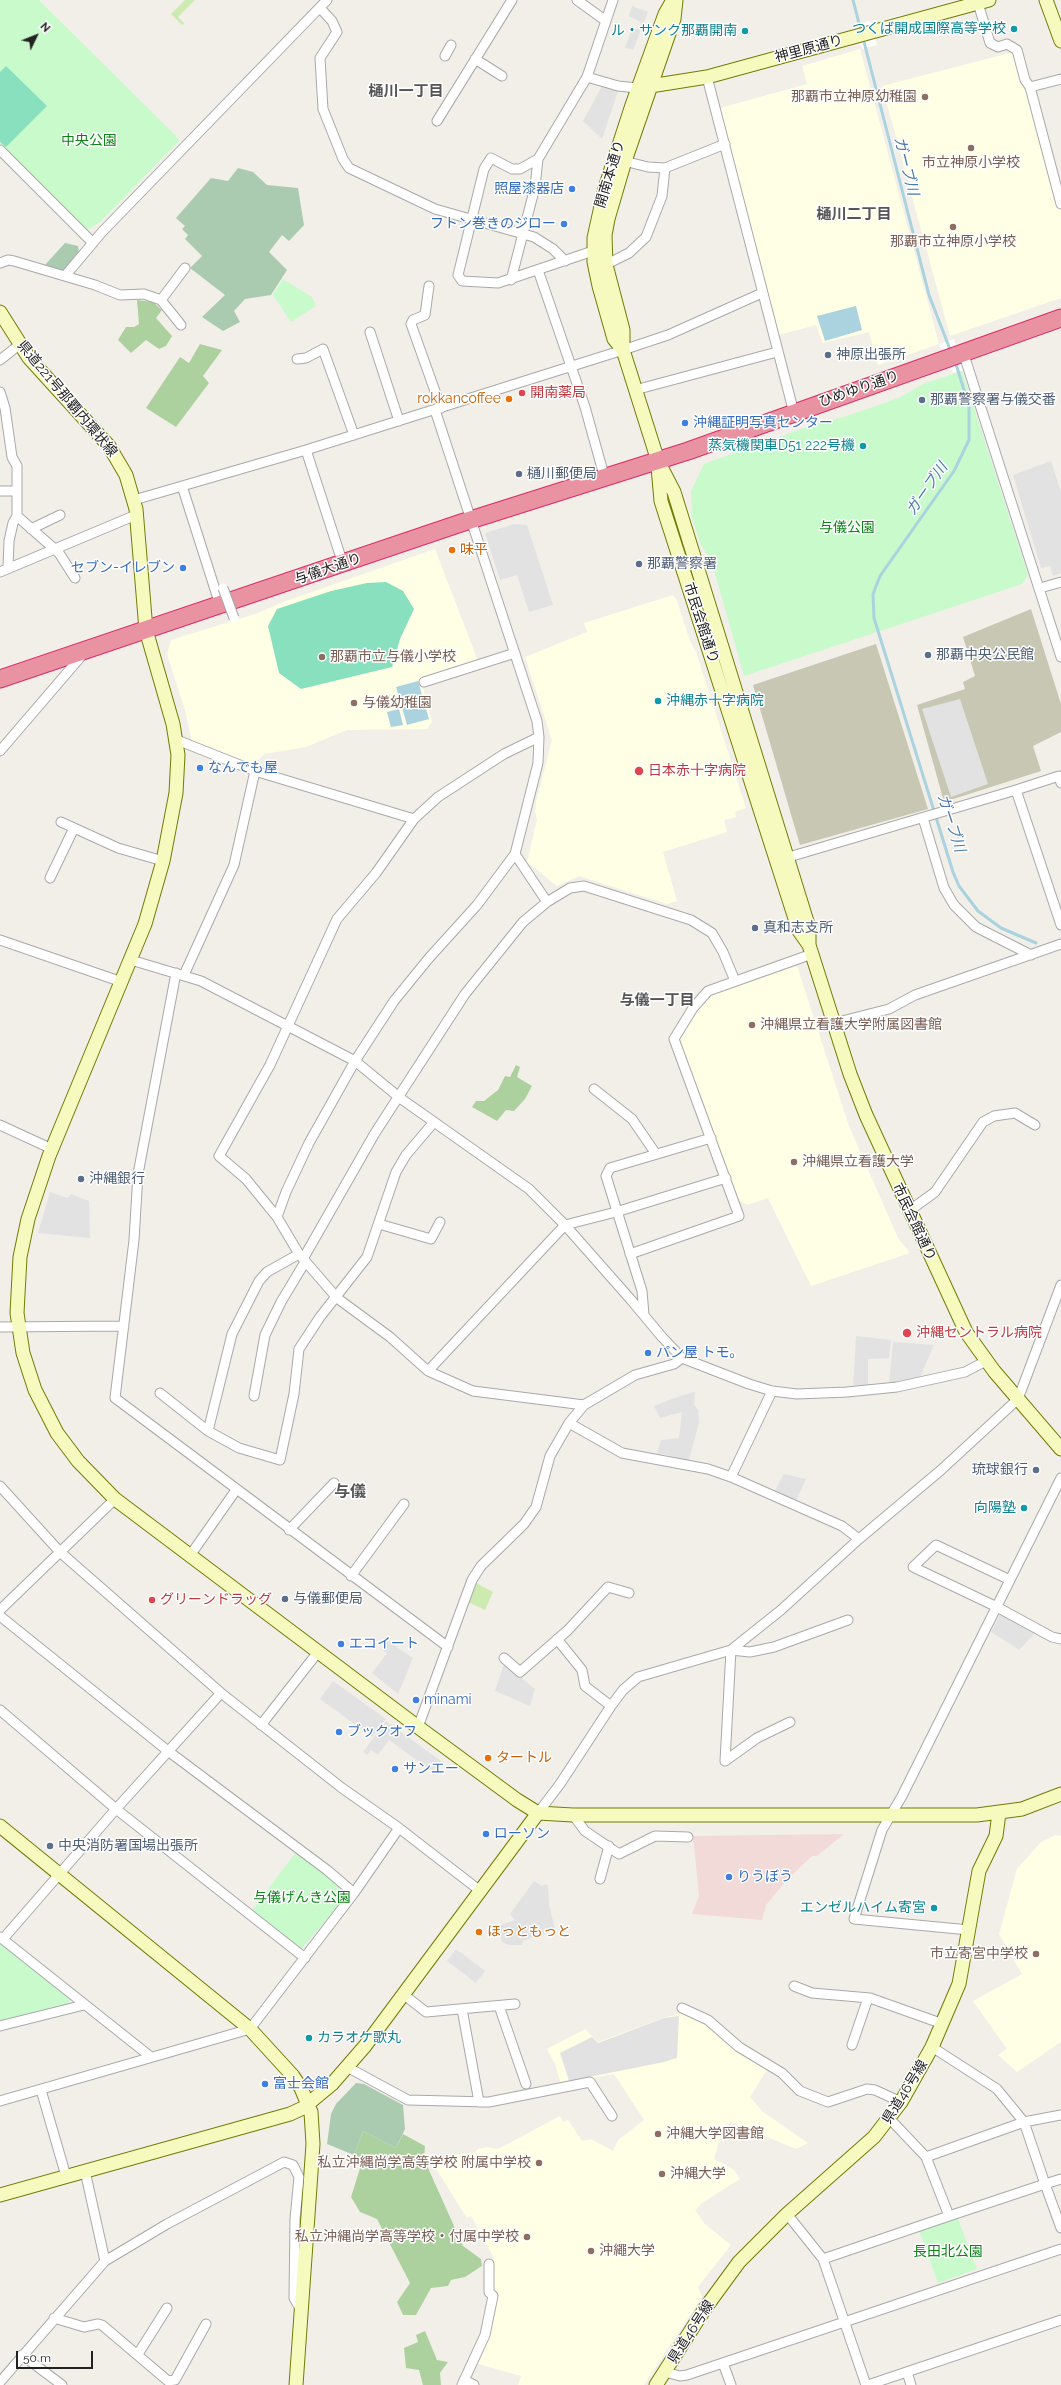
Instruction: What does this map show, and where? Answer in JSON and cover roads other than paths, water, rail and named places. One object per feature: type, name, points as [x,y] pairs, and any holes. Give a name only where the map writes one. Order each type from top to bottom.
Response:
[{"type":"highway","name":"ひめゆり通り","points":[[658,461],[1061,318]]},
{"type":"highway","name":"与儀大通り","points":[[0,679],[85,652],[471,520],[605,479],[658,461]]},
{"type":"street","points":[[65,276],[93,243],[328,0]]},
{"type":"street","points":[[437,120],[512,0]]},
{"type":"street","points":[[577,0],[606,22]]},
{"type":"street","points":[[511,280],[535,187],[538,159],[587,77],[613,0]]},
{"type":"street","name":"開南本通り","points":[[658,461],[623,350],[614,339],[600,267],[593,251],[597,215],[651,87],[674,19],[675,0]]},
{"type":"street","name":"開南本通り","points":[[600,267],[620,160],[637,88],[665,14],[675,0]]},
{"type":"street","points":[[1046,0],[1061,41]]},
{"type":"street","points":[[984,1],[990,43],[998,46],[1007,44],[1017,50],[1025,80],[1030,87],[1061,204]]},
{"type":"street","name":"神里原通り","points":[[637,88],[707,77],[984,1]]},
{"type":"street","points":[[320,8],[332,21],[337,32],[320,58],[323,109],[343,160],[349,168],[435,209],[523,234],[544,242],[565,261]]},
{"type":"street","points":[[445,56],[451,45]]},
{"type":"street","points":[[475,59],[502,76]]},
{"type":"street","points":[[587,77],[618,86],[637,88]]},
{"type":"street","points":[[707,77],[794,413]]},
{"type":"street","points":[[1030,87],[1061,79]]},
{"type":"street","points":[[620,160],[648,167],[665,168],[725,144]]},
{"type":"street","points":[[0,150],[93,243]]},
{"type":"street","points":[[538,159],[520,169],[512,169],[491,158],[484,169],[458,275],[462,281],[498,283],[511,280],[593,251]]},
{"type":"street","points":[[600,267],[628,253],[646,237],[662,196],[665,168]]},
{"type":"street","points":[[0,263],[8,260],[14,261],[65,276],[120,295],[144,294],[161,300],[181,325]]},
{"type":"street","points":[[161,300],[185,268]]},
{"type":"street","points":[[538,270],[571,368],[605,479]]},
{"type":"street","points":[[278,1217],[286,1192],[309,1143],[355,1061],[394,1001],[429,958],[477,905],[515,854],[538,763],[539,737],[537,721],[471,520],[411,324],[413,320],[425,315],[429,286]]},
{"type":"street","points":[[134,500],[306,450],[571,368],[668,335],[762,293]]},
{"type":"street","name":"県道221号那覇内環状線","points":[[0,312],[20,345],[114,453],[126,475],[134,500],[136,515],[146,630],[177,740],[178,779],[163,861],[145,924],[52,1149],[22,1244],[17,1281],[19,1327],[30,1377],[50,1421],[78,1461],[114,1498],[190,1557],[418,1727],[517,1800],[538,1813]]},
{"type":"street","points":[[370,332],[399,421]]},
{"type":"street","points":[[0,360],[20,345]]},
{"type":"street","points":[[297,359],[306,358],[322,349],[354,435]]},
{"type":"street","points":[[635,390],[777,352]]},
{"type":"street","points":[[956,355],[1040,588],[1061,657]]},
{"type":"street","points":[[0,392],[5,408],[12,456],[17,466],[17,516],[13,523],[4,570]]},
{"type":"street","points":[[306,450],[343,564]]},
{"type":"street","name":"市民会館通り","points":[[658,461],[674,492],[781,859],[809,928],[810,949],[863,1108],[908,1211],[957,1315],[986,1361],[1060,1446]]},
{"type":"street","points":[[182,486],[220,605]]},
{"type":"street","points":[[0,491],[17,491]]},
{"type":"street","points":[[31,529],[60,515]]},
{"type":"street","points":[[4,570],[52,548],[136,515]]},
{"type":"street","points":[[17,516],[59,553],[75,578]]},
{"type":"street","points":[[1040,588],[1061,582]]},
{"type":"street","points":[[223,588],[234,618]]},
{"type":"street","points":[[0,751],[85,652]]},
{"type":"street","points":[[424,682],[515,653]]},
{"type":"street","points":[[539,737],[504,754],[438,797],[414,819],[376,873],[335,922],[289,1026],[219,1156],[246,1179],[278,1217],[302,1258],[337,1298],[390,1336],[428,1371],[473,1391],[584,1405]]},
{"type":"street","points":[[177,740],[255,771],[414,819]]},
{"type":"street","points":[[255,771],[234,865],[180,974],[138,1174],[136,1217],[115,1398],[288,1530],[448,1647]]},
{"type":"street","points":[[781,859],[926,817],[1059,776],[1061,783]]},
{"type":"street","points":[[1016,790],[1061,925]]},
{"type":"street","points":[[926,817],[944,888],[954,905],[976,927],[1031,955]]},
{"type":"street","points":[[61,822],[118,848],[163,861]]},
{"type":"street","points":[[50,878],[74,828]]},
{"type":"street","points":[[515,854],[548,902]]},
{"type":"street","points":[[254,1396],[265,1335],[302,1258],[375,1133],[400,1098],[465,994],[523,922],[548,902],[570,888],[584,886],[691,920],[712,933],[723,952],[735,981]]},
{"type":"street","points":[[0,944],[122,982]]},
{"type":"street","points":[[834,1023],[889,1008],[915,994],[994,966],[1058,946]]},
{"type":"street","points":[[630,1254],[739,1216],[674,1039],[693,1008],[708,992],[810,949]]},
{"type":"street","points":[[131,960],[180,974],[234,997],[355,1061],[400,1098],[529,1189],[565,1225],[667,1343],[682,1358],[714,1372],[772,1391],[797,1394],[847,1392],[897,1387],[965,1372],[986,1361]]},
{"type":"street","points":[[594,1089],[632,1119],[656,1154]]},
{"type":"street","points":[[908,1211],[935,1192],[983,1122],[994,1116],[1015,1113],[1035,1125]]},
{"type":"street","points":[[160,1393],[208,1430],[239,1448],[280,1460],[294,1394],[299,1349],[320,1316],[337,1298],[367,1256],[396,1172],[406,1155],[434,1122]]},
{"type":"street","points":[[0,1125],[52,1149]]},
{"type":"street","points":[[644,1315],[642,1291],[616,1212],[606,1176],[610,1168],[711,1138]]},
{"type":"street","points":[[428,1371],[565,1225],[616,1212],[726,1178]]},
{"type":"street","points":[[379,1224],[431,1239],[440,1222]]},
{"type":"street","points":[[208,1430],[232,1334],[259,1281],[267,1272],[302,1258]]},
{"type":"street","points":[[790,1722],[757,1738],[725,1761],[731,1650],[781,1610],[859,1539],[941,1470],[1018,1399],[1061,1285]]},
{"type":"street","points":[[0,1327],[124,1326]]},
{"type":"street","points":[[418,1727],[472,1580],[481,1566],[524,1524],[536,1507],[550,1456],[569,1423],[584,1405],[635,1375],[674,1364],[682,1358]]},
{"type":"street","points":[[731,1477],[772,1391]]},
{"type":"street","points":[[569,1423],[622,1454],[708,1469],[731,1477],[842,1526],[859,1539]]},
{"type":"street","points":[[969,1930],[854,1919],[882,1830],[904,1793],[1061,1478]]},
{"type":"street","points":[[288,1530],[334,1483]]},
{"type":"street","points":[[190,1557],[236,1490]]},
{"type":"street","points":[[2,1491],[60,1552],[221,1693],[342,1788],[399,1828],[479,1890]]},
{"type":"street","points":[[0,1610],[114,1498]]},
{"type":"street","points":[[350,1576],[404,1504]]},
{"type":"street","points":[[1010,1580],[936,1544],[913,1567],[997,1607],[1052,1637],[1061,1639]]},
{"type":"street","points":[[504,1658],[520,1672],[557,1640],[608,1586],[629,1592]]},
{"type":"street","points":[[0,1616],[168,1751],[327,1870],[354,1893]]},
{"type":"street","points":[[0,2195],[290,2114],[309,2104],[347,2067],[403,1994],[479,1890],[560,1784],[623,1690],[638,1677],[731,1650],[750,1652],[774,1647],[848,1620]]},
{"type":"street","points":[[557,1640],[582,1670],[585,1686],[611,1706]]},
{"type":"street","points":[[261,1725],[318,1652]]},
{"type":"street","points":[[151,2057],[2,1938],[60,1875],[116,1809],[221,1693]]},
{"type":"street","points":[[0,1710],[116,1809],[305,1958]]},
{"type":"street","points":[[538,1813],[999,1813],[1022,1809],[1061,1794]]},
{"type":"street","name":"県道46号線","points":[[656,2385],[723,2283],[758,2242],[787,2214],[861,2150],[890,2119],[902,2102],[932,2047],[959,1984],[979,1871],[996,1836],[999,1813]]},
{"type":"street","points":[[573,1814],[585,1831],[619,1854],[655,1836],[688,1837]]},
{"type":"street","points":[[0,1826],[250,2029],[293,2076],[309,2104],[313,2144],[296,2385]]},
{"type":"street","points":[[0,2101],[250,2029],[354,1893],[399,1828]]},
{"type":"street","points":[[600,1879],[609,1846]]},
{"type":"street","points":[[794,1986],[812,1993],[868,1998],[906,2009],[943,2024]]},
{"type":"street","points":[[403,1994],[426,2012],[515,2004]]},
{"type":"street","points":[[852,2045],[868,1998]]},
{"type":"street","points":[[0,2026],[84,2005]]},
{"type":"street","points":[[499,2006],[526,2084]]},
{"type":"street","points":[[682,2008],[708,2020],[739,2047],[782,2073],[800,2091],[828,2102],[867,2089],[874,2090],[902,2102]]},
{"type":"street","points":[[462,2009],[479,2102]]},
{"type":"street","points":[[932,2047],[997,2089],[1024,2122],[1061,2228]]},
{"type":"street","points":[[347,2067],[408,2100],[489,2102],[590,2082],[612,2116]]},
{"type":"street","points":[[41,2090],[66,2176]]},
{"type":"street","points":[[926,2156],[1024,2122],[1061,2115]]},
{"type":"street","points":[[890,2119],[926,2156],[949,2216]]},
{"type":"street","points":[[0,2382],[105,2261],[167,2224],[279,2164],[289,2163],[296,2168],[299,2178],[295,2219],[294,2298],[302,2311]]},
{"type":"street","points":[[85,2171],[105,2261]]},
{"type":"street","points":[[823,2259],[1061,2179]]},
{"type":"street","points":[[787,2214],[823,2259],[867,2385],[1061,2320]]},
{"type":"street","points":[[665,2372],[680,2376],[723,2363],[1061,2249]]},
{"type":"street","points":[[474,2385],[463,2383],[485,2335],[493,2296],[489,2292],[490,2264]]},
{"type":"street","points":[[138,2354],[167,2308]]},
{"type":"street","points":[[54,2318],[84,2327],[98,2324],[102,2325],[168,2381],[176,2380],[206,2324]]},
{"type":"street","points":[[22,2355],[62,2385]]},
{"type":"street","points":[[723,2363],[730,2385]]},
{"type":"street","points":[[907,2372],[911,2385]]},
{"type":"water","points":[[856,306],[862,330],[825,341],[817,316]]},
{"type":"water","points":[[418,681],[429,719],[407,725],[396,687]]},
{"type":"water","points":[[399,709],[403,725],[391,727],[387,712]]},
{"type":"waterway","name":"ガーブ川","points":[[853,0],[861,31]]},
{"type":"waterway","name":"ガーブ川","points":[[863,38],[929,295],[951,352]]},
{"type":"waterway","name":"ガーブ川","points":[[955,361],[969,406],[969,440],[954,471],[880,576],[873,594],[874,618],[953,872],[959,886],[978,911],[1001,928],[1036,943]]},
{"type":"place","name":"つくば開成国際高等学校","points":[[1014,29]]},
{"type":"place","name":"ル・サンク那覇開南","points":[[745,31]]},
{"type":"place","name":"那覇市立神原幼稚園","points":[[925,97]]},
{"type":"place","name":"市立神原小学校","points":[[971,148]]},
{"type":"place","name":"照屋漆器店","points":[[572,189]]},
{"type":"place","name":"フトン巻きのジロー","points":[[564,224]]},
{"type":"place","name":"那覇市立神原小学校","points":[[953,227]]},
{"type":"place","name":"神原出張所","points":[[828,355]]},
{"type":"place","name":"開南薬局","points":[[522,393]]},
{"type":"place","name":"rokkancoffee","points":[[509,399]]},
{"type":"place","name":"那覇警察署与儀交番","points":[[922,400]]},
{"type":"place","name":"沖縄証明写真センター","points":[[685,423]]},
{"type":"place","name":"蒸気機関車D51 222号機","points":[[863,446]]},
{"type":"place","name":"樋川郵便局","points":[[519,474]]},
{"type":"place","name":"味平","points":[[452,550]]},
{"type":"place","name":"那覇警察署","points":[[639,564]]},
{"type":"place","name":"セブン-イレブン","points":[[183,568]]},
{"type":"place","name":"那覇中央公民館","points":[[928,655]]},
{"type":"place","name":"那覇市立与儀小学校","points":[[322,657]]},
{"type":"place","name":"沖縄赤十字病院","points":[[658,701]]},
{"type":"place","name":"与儀幼稚園","points":[[354,703]]},
{"type":"place","name":"なんでも屋","points":[[200,768]]},
{"type":"place","name":"日本赤十字病院","points":[[639,771]]},
{"type":"place","name":"真和志支所","points":[[755,928]]},
{"type":"place","name":"沖縄県立看護大学附属図書館","points":[[752,1025]]},
{"type":"place","name":"沖縄県立看護大学","points":[[794,1162]]},
{"type":"place","name":"沖縄銀行","points":[[81,1179]]},
{"type":"place","name":"沖縄セントラル病院","points":[[907,1333]]},
{"type":"place","name":"パン屋 トモ。","points":[[648,1353]]},
{"type":"place","name":"琉球銀行","points":[[1036,1470]]},
{"type":"place","name":"向陽塾","points":[[1024,1508]]},
{"type":"place","name":"与儀郵便局","points":[[285,1599]]},
{"type":"place","name":"グリーンドラッグ","points":[[152,1600]]},
{"type":"place","name":"エコイート","points":[[341,1644]]},
{"type":"place","name":"minami","points":[[416,1700]]},
{"type":"place","name":"ブックオフ","points":[[339,1732]]},
{"type":"place","name":"タートル","points":[[488,1758]]},
{"type":"place","name":"サンエー","points":[[395,1769]]},
{"type":"place","name":"ローソン","points":[[486,1834]]},
{"type":"place","name":"中央消防署国場出張所","points":[[50,1846]]},
{"type":"place","name":"りうぼう","points":[[729,1877]]},
{"type":"place","name":"エンゼルハイム寄宮","points":[[934,1908]]},
{"type":"place","name":"ほっともっと","points":[[479,1932]]},
{"type":"place","name":"市立寄宮中学校","points":[[1036,1954]]},
{"type":"place","name":"カラオケ歌丸","points":[[309,2038]]},
{"type":"place","name":"富士会館","points":[[265,2084]]},
{"type":"place","name":"沖縄大学図書館","points":[[658,2134]]},
{"type":"place","name":"私立沖縄尚学高等学校 附属中学校","points":[[539,2163]]},
{"type":"place","name":"沖縄大学","points":[[662,2174]]},
{"type":"place","name":"私立沖縄尚学高等学校・付属中学校","points":[[527,2237]]},
{"type":"place","name":"沖繩大学","points":[[591,2251]]},
{"type":"district","name":"樋川一丁目","points":[[406,91]]},
{"type":"district","name":"樋川二丁目","points":[[854,214]]},
{"type":"district","name":"与儀一丁目","points":[[657,1000]]},
{"type":"district","name":"与儀","points":[[350,1492]]},
{"type":"park label","name":"中央公園","points":[[89,141]]},
{"type":"park label","name":"与儀公園","points":[[847,528]]},
{"type":"park label","name":"与儀げんき公園","points":[[302,1898]]},
{"type":"park label","name":"長田北公園","points":[[948,2252]]}]
